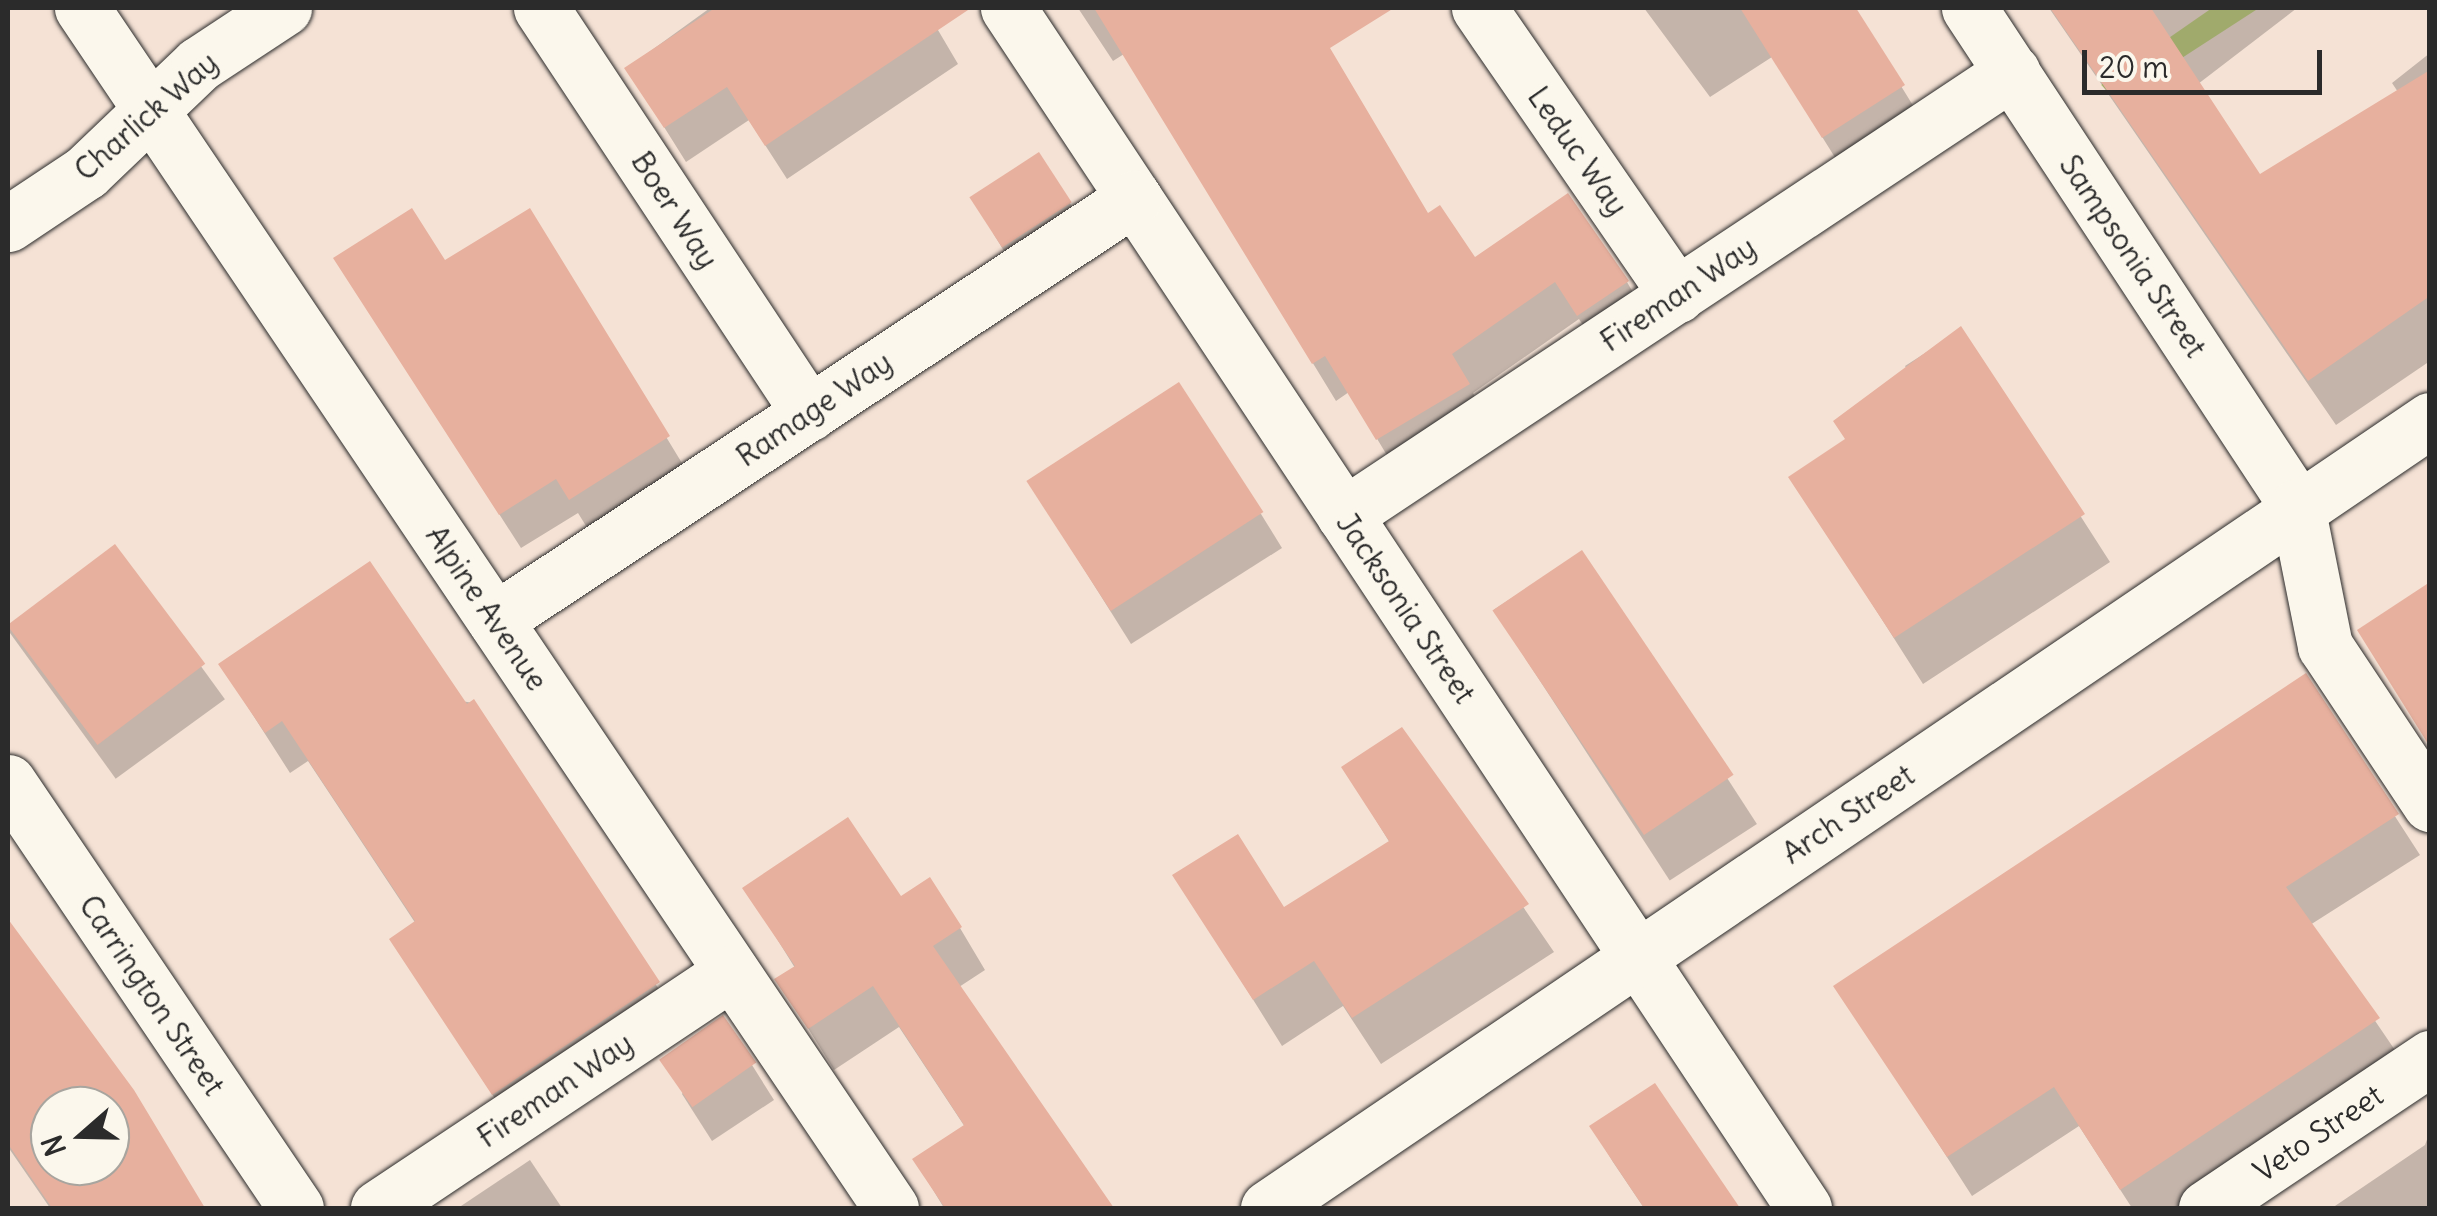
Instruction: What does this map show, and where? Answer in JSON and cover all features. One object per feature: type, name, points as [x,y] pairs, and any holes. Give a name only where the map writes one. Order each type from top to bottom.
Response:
[{"type":"street","name":"Alpine Avenue","points":[[82,8],[892,1208]]},
{"type":"street","name":"Charlick Way","points":[[8,224],[86,172],[151,110],[284,8]]},
{"type":"street","name":"Boer Way","points":[[541,8],[809,413]]},
{"type":"street","name":"Jacksonia Street","points":[[1008,8],[1804,1208]]},
{"type":"street","name":"Leduc Way","points":[[1479,8],[1677,295]]},
{"type":"street","name":"Sampsonia Street","points":[[1969,8],[2297,506]]},
{"type":"street","name":"Fireman Way","points":[[1344,516],[2012,72]]},
{"type":"street","name":"Ramage Way","points":[[495,620],[1134,198]]},
{"type":"street","name":"Arch Street","points":[[1268,1208],[2297,506],[2430,420]]},
{"type":"street","points":[[2297,506],[2325,646],[2430,804]]},
{"type":"street","name":"Carrington Street","points":[[8,782],[296,1208]]},
{"type":"street","name":"Fireman Way","points":[[378,1208],[732,972]]},
{"type":"street","name":"Veto Street","points":[[2206,1208],[2430,1058]]},
{"type":"green space","points":[[2212,8],[2259,8],[2117,100],[2101,85]]},
{"type":"building","points":[[715,8],[971,8],[765,146],[727,87],[664,128],[624,68]]},
{"type":"building","points":[[1094,8],[1394,8],[1330,48],[1428,213],[1440,205],[1475,257],[1568,193],[1629,281],[1577,316],[1555,282],[1452,354],[1470,384],[1376,440],[1325,356],[1312,364]]},
{"type":"building","points":[[1740,8],[1856,8],[1905,85],[1822,138]]},
{"type":"building","points":[[2050,8],[2151,8],[2260,174],[2430,70],[2430,296],[2308,381]]},
{"type":"building","points":[[1039,152],[1072,202],[1002,248],[969,197]]},
{"type":"building","points":[[412,208],[445,260],[530,208],[670,436],[569,500],[556,479],[499,515],[333,258]]},
{"type":"building","points":[[1961,326],[2085,514],[1894,638],[1788,477],[1845,439],[1833,421]]},
{"type":"building","points":[[1179,382],[1263,512],[1111,611],[1026,481]]},
{"type":"building","points":[[115,544],[205,664],[97,745],[8,625]]},
{"type":"building","points":[[1582,550],[1734,775],[1644,835],[1492,610]]},
{"type":"building","points":[[370,561],[467,704],[474,699],[660,982],[492,1095],[389,939],[415,921],[282,721],[265,733],[218,664]]},
{"type":"building","points":[[2430,582],[2430,747],[2357,630]]},
{"type":"building","points":[[2306,673],[2399,814],[2286,887],[2380,1018],[2120,1190],[2054,1087],[1947,1157],[1833,986]]},
{"type":"building","points":[[1402,727],[1529,904],[1352,1018],[1314,961],[1253,1000],[1172,875],[1238,834],[1284,907],[1389,841],[1341,767]]},
{"type":"building","points":[[848,817],[901,896],[930,877],[962,927],[933,946],[1114,1208],[945,1208],[912,1159],[964,1125],[873,986],[808,1029],[774,979],[795,966],[742,888]]},
{"type":"building","points":[[8,919],[134,1090],[205,1208],[52,1208],[37,1186],[130,1186],[130,1086],[30,1086],[30,1176],[8,1144]]},
{"type":"building","points":[[723,1015],[756,1063],[692,1107],[659,1060]]},
{"type":"building","points":[[1655,1083],[1740,1208],[1644,1208],[1589,1126]]}]
